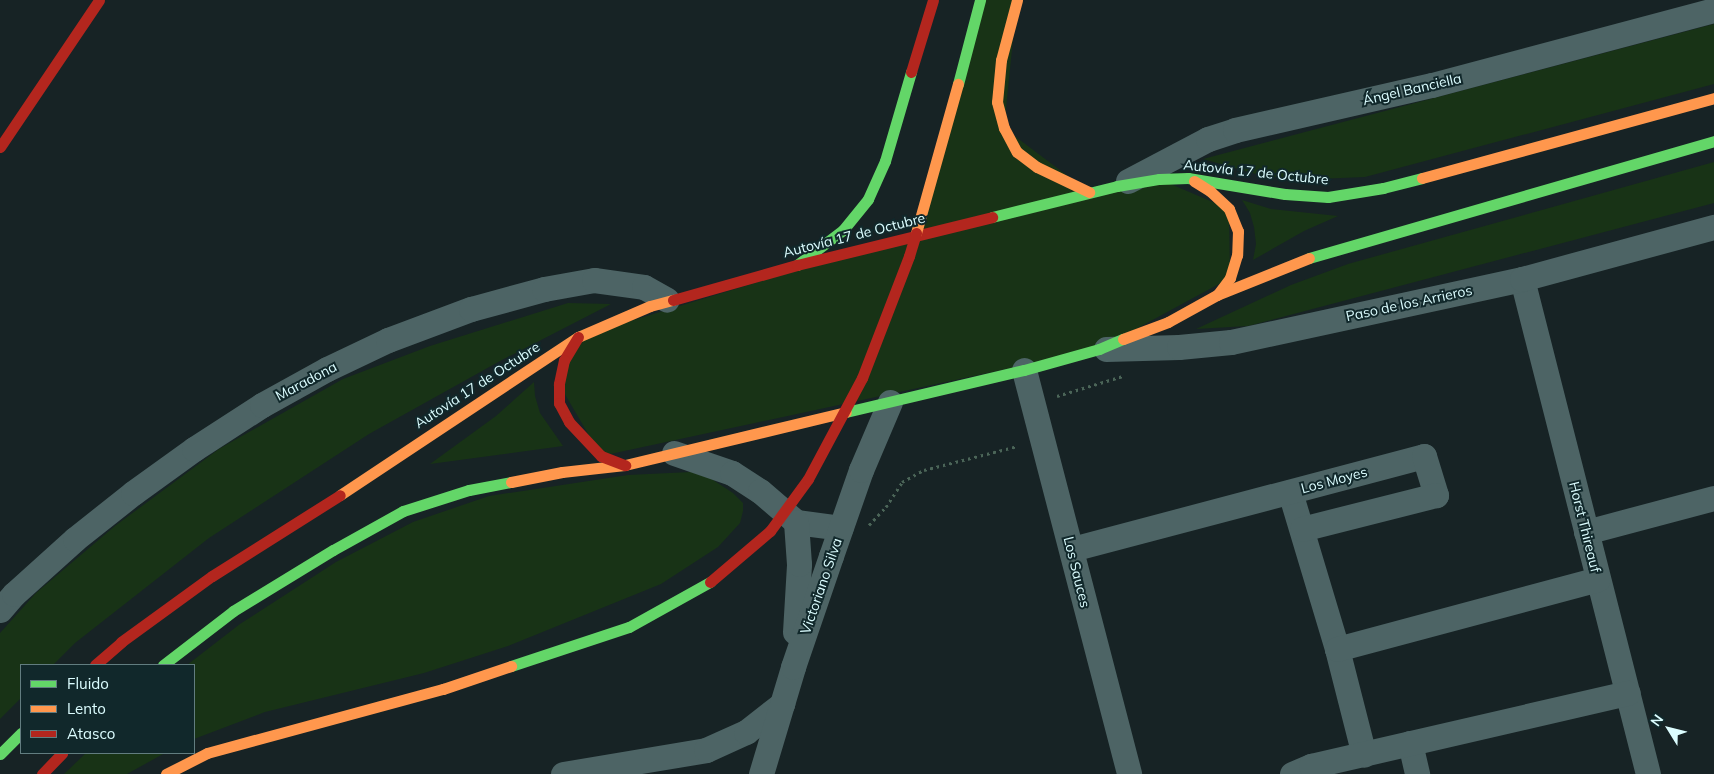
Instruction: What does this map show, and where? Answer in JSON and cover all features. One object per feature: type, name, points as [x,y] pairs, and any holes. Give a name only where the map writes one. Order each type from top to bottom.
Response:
[{"type":"main road","points":[[0,147],[99,0]]},
{"type":"main road","points":[[797,265],[843,230],[868,199],[885,161],[933,0]]},
{"type":"main road","points":[[166,774],[206,753],[443,690],[629,627],[710,582],[770,531],[808,479],[862,378],[909,256],[980,0]]},
{"type":"main road","points":[[1017,0],[1001,60],[997,102],[1004,128],[1017,152],[1037,167],[1089,192]]},
{"type":"main road","name":"Autovía 17 de Octubre","points":[[96,664],[121,642],[212,576],[353,486],[578,337],[667,300],[797,265],[1117,186],[1159,179],[1188,178],[1286,194],[1328,197],[1383,188],[1714,98]]},
{"type":"main road","points":[[164,664],[233,611],[333,550],[403,511],[469,490],[562,472],[625,465],[1024,370],[1099,349],[1168,322],[1217,295],[1310,258],[1714,141]]},
{"type":"main road","points":[[1188,178],[1210,190],[1229,210],[1238,231],[1237,255],[1230,278],[1217,295]]},
{"type":"main road","points":[[578,337],[564,360],[559,384],[559,403],[569,422],[601,456],[625,465]]},
{"type":"main road","points":[[0,754],[20,734]]},
{"type":"main road","points":[[42,774],[61,754]]},
{"type":"street","name":"Ángel Banciella","points":[[1117,186],[1208,139],[1235,130],[1432,85],[1714,10]]},
{"type":"street","name":"Paso de los Arrieros","points":[[1099,349],[1180,347],[1230,342],[1522,279],[1714,227]]},
{"type":"street","name":"Horst Thireauf","points":[[1522,279],[1648,774]]},
{"type":"street","name":"Maradona","points":[[5,596],[133,493],[194,449],[262,405],[327,369],[388,340],[472,309],[544,289],[594,280],[644,287],[667,300]]},
{"type":"street","name":"Los Sauces","points":[[1024,370],[1129,774]]},
{"type":"street","name":"Victoriano Silva","points":[[761,774],[793,667],[861,470],[890,402]]},
{"type":"street","points":[[674,453],[732,473],[760,491],[796,522],[841,528]]},
{"type":"street","name":"Los Moyes","points":[[1072,549],[1424,456],[1436,495],[1302,529]]},
{"type":"street","points":[[1290,492],[1337,649],[1364,756]]},
{"type":"street","points":[[1586,532],[1714,498]]},
{"type":"street","points":[[793,667],[800,564],[796,522]]},
{"type":"street","points":[[1337,649],[1598,579]]},
{"type":"street","points":[[1292,774],[1311,766],[1364,756],[1628,693]]},
{"type":"street","points":[[563,774],[706,750],[746,732],[782,704]]},
{"type":"street","points":[[1410,744],[1418,774]]},
{"type":"path","points":[[841,528],[871,524],[886,507],[902,482],[924,470],[1042,440]]},
{"type":"green space","points":[[978,0],[1017,0],[1004,128],[1089,192],[1159,179],[1229,209],[1230,278],[1099,349],[601,456],[559,384],[578,337],[915,234]]},
{"type":"green space","points":[[1714,24],[1714,84],[1365,177],[1294,180],[1256,174],[1203,159]]},
{"type":"green space","points":[[1714,162],[1714,203],[1248,326],[1196,329],[1291,285],[1348,264]]},
{"type":"green space","points":[[1242,200],[1271,209],[1338,216],[1304,231],[1253,260],[1256,244],[1254,227],[1250,213]]},
{"type":"green space","points":[[568,303],[611,304],[500,361],[369,434],[209,538],[75,643],[54,664],[20,664],[20,699],[0,719],[0,633],[36,593],[115,526],[219,449],[343,379],[430,346]]},
{"type":"green space","points":[[534,382],[535,396],[540,413],[563,446],[430,464],[496,416]]},
{"type":"green space","points":[[691,472],[710,478],[733,493],[743,503],[740,523],[718,547],[661,584],[508,646],[424,673],[265,712],[195,739],[195,664],[188,664],[240,624],[336,562],[413,522],[489,496],[628,475]]},
{"type":"green space","points":[[85,754],[163,754],[127,774],[64,774]]},
{"type":"traffic: fast","points":[[958,84],[980,0]]},
{"type":"traffic: fast","points":[[797,265],[843,230],[868,199],[885,161],[911,72]]},
{"type":"traffic: fast","points":[[1309,258],[1714,141]]},
{"type":"traffic: fast","points":[[992,217],[1117,186],[1159,179],[1188,178],[1285,194],[1328,197],[1383,188],[1422,178]]},
{"type":"traffic: fast","points":[[846,412],[1024,370],[1099,349],[1123,339]]},
{"type":"traffic: fast","points":[[164,664],[233,611],[333,550],[403,511],[469,490],[511,482]]},
{"type":"traffic: fast","points":[[511,666],[629,627],[710,582]]},
{"type":"traffic: fast","points":[[0,754],[20,734]]},
{"type":"traffic: slow","points":[[1017,0],[1001,60],[997,102],[1004,128],[1017,152],[1037,167],[1089,192]]},
{"type":"traffic: slow","points":[[916,233],[958,84]]},
{"type":"traffic: slow","points":[[1422,178],[1714,98]]},
{"type":"traffic: slow","points":[[1194,181],[1210,191],[1229,209],[1238,231],[1237,255],[1230,278],[1217,295]]},
{"type":"traffic: slow","points":[[1123,339],[1168,322],[1217,295],[1309,258]]},
{"type":"traffic: slow","points":[[340,495],[578,337],[650,306],[673,300]]},
{"type":"traffic: slow","points":[[511,482],[562,472],[625,465],[846,412]]},
{"type":"traffic: slow","points":[[166,774],[207,753],[443,689],[511,666]]},
{"type":"traffic: jam","points":[[0,147],[99,0]]},
{"type":"traffic: jam","points":[[911,72],[933,0]]},
{"type":"traffic: jam","points":[[673,300],[797,265],[992,217]]},
{"type":"traffic: jam","points":[[710,582],[770,531],[808,479],[862,378],[916,233]]},
{"type":"traffic: jam","points":[[578,337],[564,360],[559,384],[559,403],[569,422],[601,456],[625,465]]},
{"type":"traffic: jam","points":[[96,664],[121,642],[212,576],[340,495]]},
{"type":"traffic: jam","points":[[42,774],[61,754]]}]
